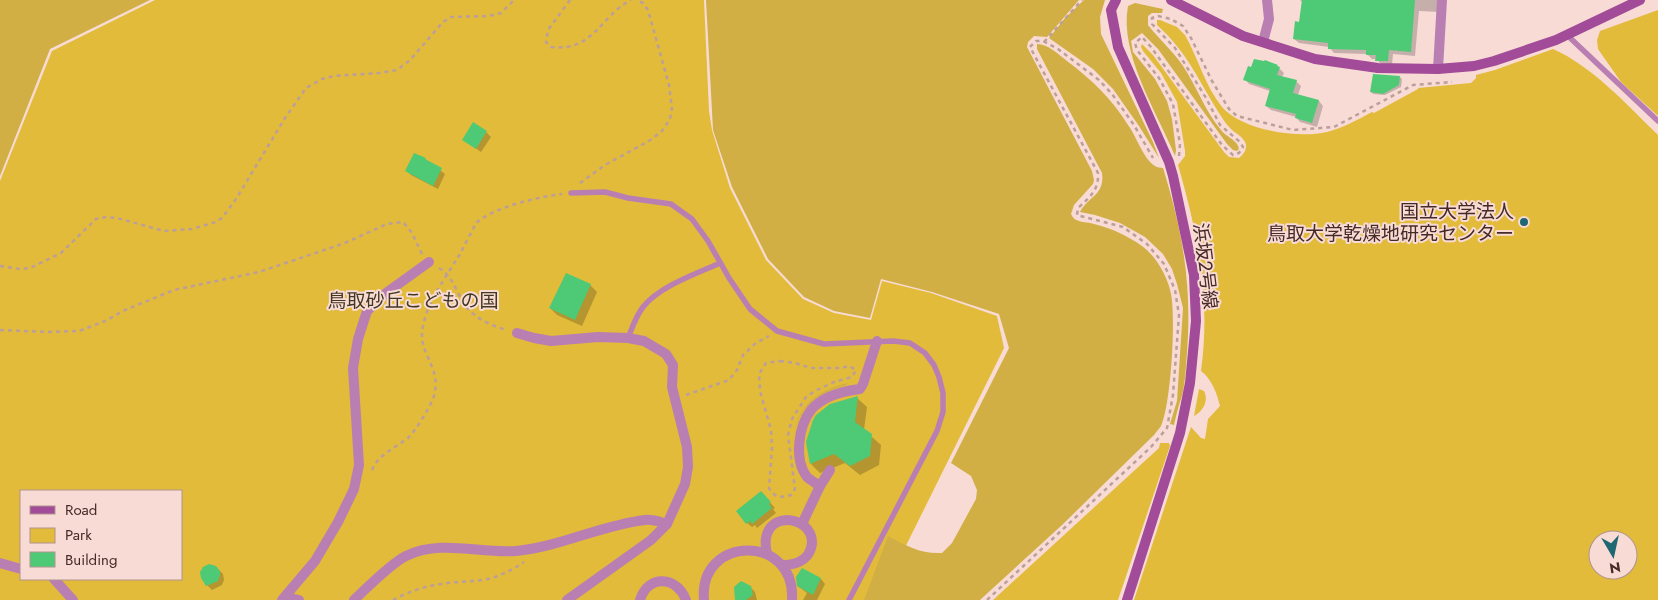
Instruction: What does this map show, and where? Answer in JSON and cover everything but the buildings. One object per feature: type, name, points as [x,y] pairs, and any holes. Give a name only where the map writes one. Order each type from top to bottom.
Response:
[{"type":"street","name":"浜坂2号線","points":[[1116,0],[1111,10],[1118,47],[1166,154],[1173,176],[1194,275],[1196,321],[1190,383],[1180,433],[1126,600]]},
{"type":"street","points":[[1171,0],[1243,36],[1315,59],[1378,68],[1474,66],[1494,61],[1556,40],[1640,0]]},
{"type":"street","points":[[1263,42],[1269,19],[1267,0]]},
{"type":"street","points":[[1438,68],[1442,0]]},
{"type":"street","points":[[284,599],[315,561],[338,522],[354,489],[359,465],[353,368],[358,339],[367,311],[386,292],[429,262]]},
{"type":"street","points":[[516,333],[551,341],[598,337],[628,338],[651,344],[666,354],[673,365],[672,387],[687,447],[688,468],[685,484],[667,524],[651,540],[567,600]]},
{"type":"street","points":[[820,486],[808,477],[801,464],[800,442],[803,423],[812,409],[828,398],[846,390],[860,389],[877,341]]},
{"type":"street","points":[[802,524],[820,486],[830,470]]},
{"type":"street","points":[[767,554],[766,538],[774,525],[788,519],[802,524],[807,528],[811,540],[809,552],[796,564],[782,565]]},
{"type":"street","points":[[354,600],[380,576],[406,556],[425,550],[444,547],[514,551],[646,520],[667,524]]},
{"type":"street","points":[[640,600],[644,591],[649,586],[656,582],[664,581],[678,587],[686,600],[704,599],[704,586],[707,575],[722,558],[732,552],[755,550],[767,554],[782,565],[791,583],[792,600]]},
{"type":"street","points":[[0,563],[20,569]]},
{"type":"street","points":[[55,580],[73,600]]},
{"type":"street","points":[[284,599],[298,600]]},
{"type":"lane","points":[[1568,34],[1658,120]]},
{"type":"lane","points":[[571,193],[605,192],[628,198],[671,204],[692,219],[708,241],[729,278],[750,309],[776,331],[824,344],[877,341],[910,343],[925,353],[934,365],[943,393],[943,412],[936,431],[848,600]]},
{"type":"lane","points":[[628,338],[634,322],[643,307],[654,296],[720,263]]},
{"type":"path","points":[[0,266],[20,269],[30,268],[61,253],[96,219],[106,217],[117,218],[164,232],[192,229],[216,222],[222,218],[236,199],[285,118],[306,88],[322,79],[334,76],[396,70],[410,60],[443,22],[451,17],[488,16],[500,13],[514,0]]},
{"type":"path","points":[[570,0],[548,30],[546,42],[551,47],[569,48],[581,44],[623,4],[631,0]]},
{"type":"path","points":[[370,474],[375,462],[410,436],[432,400],[436,381],[433,367],[424,346],[422,334],[424,319],[438,288],[448,274],[476,223],[483,217],[514,205],[547,196],[571,193],[578,184],[605,165],[649,141],[670,120],[671,99],[648,10],[643,3],[636,0]]},
{"type":"path","points":[[1044,42],[1082,0]]},
{"type":"path","points":[[0,330],[79,331],[105,322],[125,310],[174,290],[259,272],[345,243],[387,224],[403,222],[412,233],[423,256],[448,274],[466,306],[475,316],[516,333]]},
{"type":"path","points":[[674,398],[729,380],[737,370],[743,355],[776,331]]},
{"type":"path","points":[[393,600],[418,589],[484,579],[507,572],[526,561],[532,548]]},
{"type":"green space","name":"鳥取砂丘こどもの国","points":[[155,0],[704,0],[709,111],[712,130],[730,188],[766,260],[803,299],[834,313],[871,320],[882,281],[931,293],[997,316],[1004,348],[879,600],[0,600],[0,181],[52,51]]},
{"type":"green space","points":[[1658,10],[1658,116],[1621,82],[1598,49],[1597,40],[1600,31]]},
{"type":"green space","name":"国立大学法人 鳥取大学乾燥地研究センター","points":[[1157,20],[1177,27],[1185,35],[1206,81],[1222,107],[1243,122],[1271,131],[1301,134],[1327,132],[1350,124],[1372,112],[1374,113],[1418,88],[1471,83],[1476,78],[1476,75],[1553,49],[1581,65],[1595,76],[1658,135],[1658,600],[1134,600],[1191,427],[1201,438],[1205,439],[1208,419],[1220,406],[1211,382],[1201,371],[1204,318],[1201,267],[1197,242],[1178,165],[1185,156],[1185,151],[1177,102],[1161,73],[1143,51],[1142,44],[1153,55],[1224,152],[1229,157],[1239,158],[1246,149],[1245,142],[1223,120],[1186,58],[1157,25]]},
{"type":"green space","points":[[1199,389],[1204,391],[1206,398],[1202,409],[1194,416]]},
{"type":"green space","points":[[1160,443],[1169,443],[1170,446],[1118,600],[993,600],[1159,448]]},
{"type":"shaded area","points":[[0,0],[150,0],[50,49],[0,176]]},
{"type":"shaded area","points":[[706,0],[1079,0],[1047,37],[1034,36],[1028,42],[1027,47],[1092,171],[1093,184],[1074,205],[1071,214],[1078,221],[1092,223],[1119,233],[1142,246],[1157,261],[1167,281],[1171,294],[1173,322],[1172,361],[1165,415],[1161,426],[1154,435],[1062,525],[980,600],[864,600],[888,536],[920,551],[942,553],[952,543],[976,499],[977,490],[971,476],[951,463],[1009,348],[999,314],[932,292],[881,279],[870,318],[834,311],[804,297],[768,259],[732,187],[713,130]]},
{"type":"shaded area","points":[[1084,0],[1105,0],[1100,17],[1101,34],[1159,158],[1113,89],[1093,69],[1049,38],[1065,18]]},
{"type":"shaded area","points":[[1135,3],[1163,9],[1162,13],[1152,13],[1148,16],[1148,25],[1183,66],[1215,123],[1236,143],[1239,149],[1237,151],[1227,144],[1158,49],[1142,33],[1131,41],[1133,52],[1155,79],[1167,101],[1172,119],[1175,156],[1141,82],[1129,44],[1128,6]]},
{"type":"shaded area","points":[[1037,44],[1041,44],[1056,53],[1100,90],[1122,116],[1150,162],[1155,166],[1163,168],[1181,237],[1188,305],[1184,383],[1174,425],[1170,424],[1177,401],[1183,308],[1172,269],[1163,254],[1145,237],[1120,223],[1080,212],[1099,191],[1102,173],[1037,49]]},
{"type":"shaded area","points":[[847,383],[847,385],[818,397],[804,411],[795,429],[801,414],[818,395]]},
{"type":"shaded area","points":[[794,445],[799,469],[797,470],[794,454]]},
{"type":"place","name":"国立大学法人 鳥取大学乾燥地研究センター","points":[[1524,222]]}]
